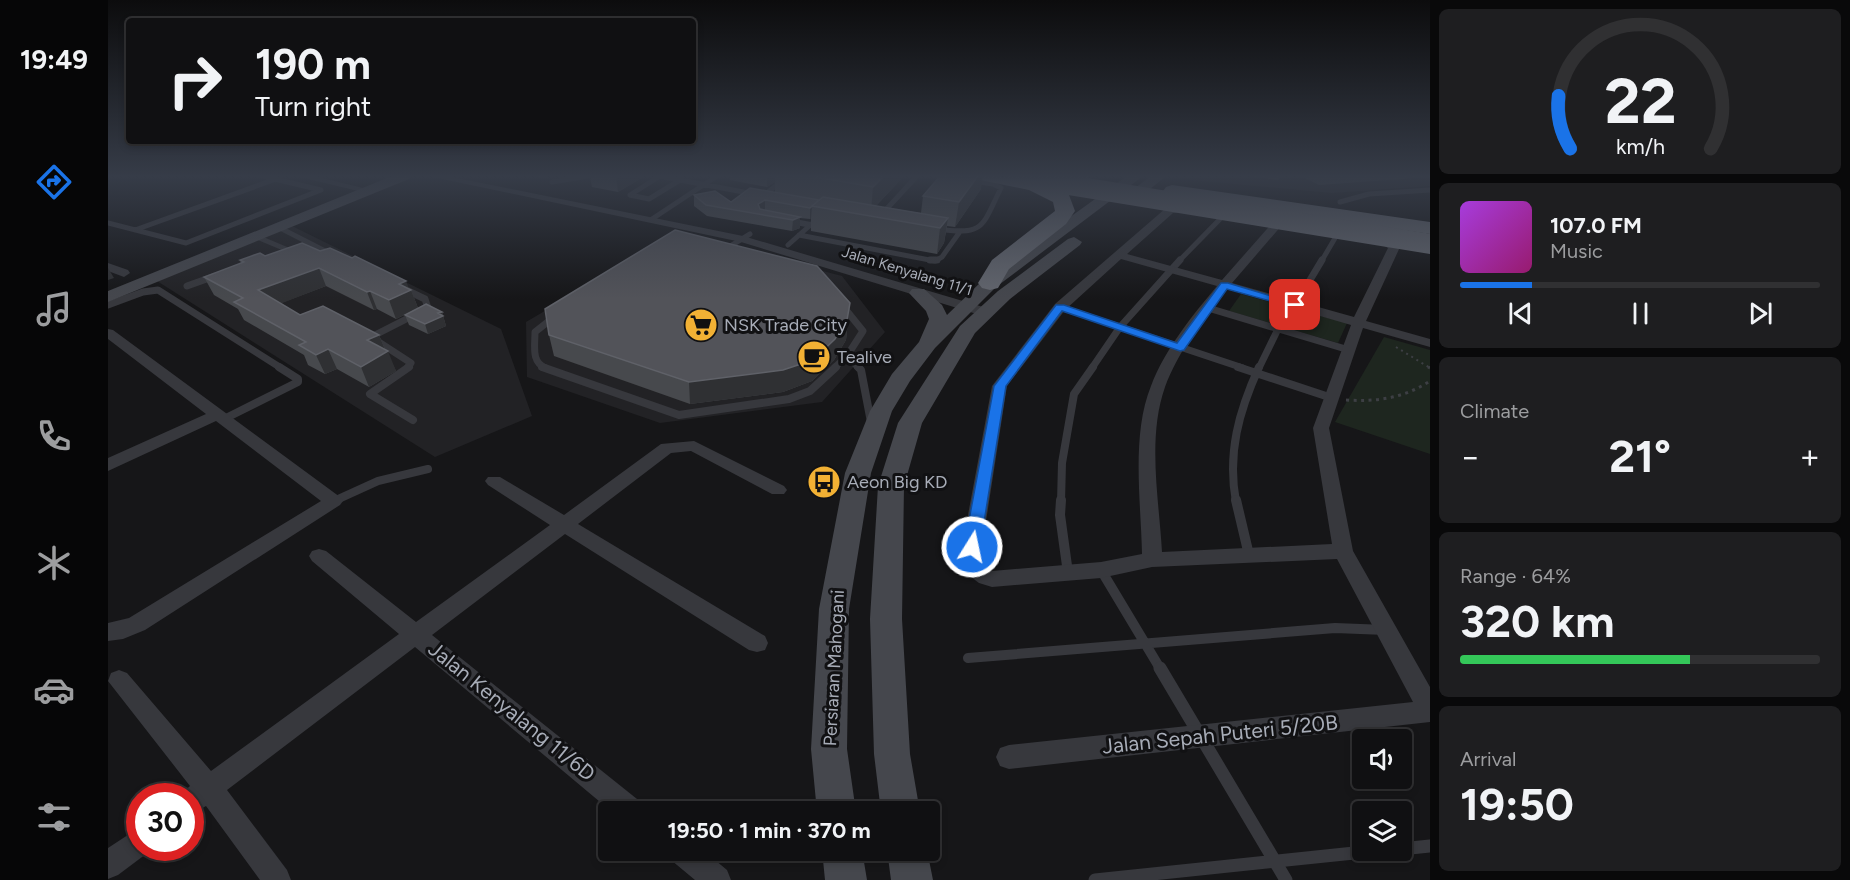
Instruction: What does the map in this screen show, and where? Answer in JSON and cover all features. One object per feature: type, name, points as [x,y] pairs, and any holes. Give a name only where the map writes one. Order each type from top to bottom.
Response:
[{"type":"highway","points":[[981,301],[1000,265],[1061,217]]},
{"type":"highway","points":[[1265,217],[1430,244]]},
{"type":"highway","points":[[1306,217],[1430,237]]},
{"type":"highway","points":[[1363,217],[1430,228]]},
{"type":"main road","points":[[108,290],[278,217]]},
{"type":"main road","points":[[108,297],[305,217]]},
{"type":"main road","name":"Persiaran Mahogani","points":[[836,801],[829,749],[834,609],[858,473],[881,411],[900,379],[928,344],[1085,217]]},
{"type":"main road","name":"Persiaran Mahogani","points":[[899,801],[892,754],[886,619],[891,486],[910,423],[967,330],[981,301],[1101,217]]},
{"type":"main road","points":[[918,293],[935,309],[939,319],[928,344]]},
{"type":"main road","points":[[843,861],[846,880]]},
{"type":"main road","points":[[909,861],[912,880]]},
{"type":"street","name":"Jalan Kenyalang 11/1","points":[[655,217],[691,232],[747,236],[918,293],[981,301]]},
{"type":"street","name":"Jalan Kenyalang 11/1","points":[[655,217],[788,245],[981,301]]},
{"type":"street","points":[[770,217],[811,225]]},
{"type":"street","points":[[1162,217],[1060,307],[1000,386],[972,547],[975,566],[986,578],[1101,570],[1152,560],[1343,551]]},
{"type":"street","points":[[1238,217],[1379,239],[1394,247],[1358,323],[1321,428],[1343,551],[1430,711]]},
{"type":"street","points":[[1152,560],[1149,434],[1158,387],[1180,347],[1208,308],[1278,223]]},
{"type":"street","points":[[1119,255],[1430,343]]},
{"type":"street","points":[[108,267],[124,273]]},
{"type":"street","points":[[108,333],[334,501],[137,624],[123,630],[108,632]]},
{"type":"street","points":[[108,465],[221,417]]},
{"type":"street","points":[[204,792],[667,448],[682,445],[694,446],[778,490]]},
{"type":"street","points":[[494,480],[757,643]]},
{"type":"street","name":"Jalan Kenyalang 11/6D","points":[[319,556],[418,634],[620,801]]},
{"type":"street","points":[[119,680],[192,783]]},
{"type":"street","name":"Jalan Sepah Puteri 5/20B","points":[[1009,757],[1430,711]]},
{"type":"street","points":[[204,799],[277,880]]},
{"type":"street","points":[[108,865],[126,852]]},
{"type":"street","points":[[694,861],[717,880]]},
{"type":"lane","points":[[135,230],[171,217]]},
{"type":"lane","points":[[108,223],[179,243],[190,243],[254,217]]},
{"type":"lane","points":[[788,245],[820,217]]},
{"type":"lane","points":[[879,217],[889,219]]},
{"type":"lane","points":[[930,227],[971,233],[979,230],[986,217]]},
{"type":"lane","points":[[1068,573],[1060,515],[1062,463],[1074,394],[1120,327],[1170,270],[1222,217]]},
{"type":"lane","points":[[280,228],[340,258]]},
{"type":"lane","points":[[799,235],[929,261],[939,259],[959,233]]},
{"type":"lane","points":[[1295,305],[1338,233]]},
{"type":"lane","points":[[732,255],[721,252],[747,236]]},
{"type":"lane","points":[[257,237],[288,250]]},
{"type":"lane","points":[[944,238],[954,240]]},
{"type":"lane","points":[[277,254],[309,243]]},
{"type":"lane","points":[[187,286],[221,274]]},
{"type":"lane","points":[[393,284],[425,299],[428,308],[418,315],[372,335],[372,338],[411,363],[407,370],[369,394],[413,420]]},
{"type":"lane","points":[[108,305],[143,291],[158,290],[298,379],[294,385],[221,417]]},
{"type":"lane","points":[[561,312],[535,332],[535,360],[540,366],[679,415],[789,399],[810,391],[847,356],[863,331],[833,296]]},
{"type":"lane","points":[[1060,307],[1332,398]]},
{"type":"lane","points":[[1208,308],[1349,350]]},
{"type":"lane","points":[[1249,555],[1232,471],[1233,438],[1256,372],[1278,328]]},
{"type":"lane","points":[[847,356],[861,370],[873,432]]},
{"type":"lane","points":[[334,501],[378,481],[428,469]]},
{"type":"lane","points":[[1101,570],[1286,880]]},
{"type":"lane","points":[[968,658],[1335,628],[1386,630]]},
{"type":"lane","points":[[1412,848],[1430,846]]},
{"type":"lane","points":[[1095,880],[1352,853]]},
{"type":"path","points":[[1389,343],[1430,368]]},
{"type":"path","points":[[1332,398],[1390,400],[1417,390],[1430,381]]},
{"type":"shaded area","points":[[292,226],[501,329],[532,416],[435,457],[157,281]]},
{"type":"shaded area","name":"NSK Trade City","points":[[677,233],[842,276],[885,332],[822,402],[660,423],[527,377],[526,322]]},
{"type":"shaded area","points":[[1241,294],[1347,323],[1338,343],[1229,311]]},
{"type":"shaded area","points":[[1384,337],[1430,350],[1430,454],[1335,422]]},
{"type":"building","points":[[776,217],[800,217],[793,220]]},
{"type":"building","points":[[876,217],[948,218],[940,228]]},
{"type":"building","name":"NSK Trade City","points":[[675,230],[817,266],[850,303],[847,320],[835,339],[813,360],[783,370],[689,382],[549,335],[545,309]]},
{"type":"building","points":[[302,243],[320,251],[330,248],[352,258],[355,256],[406,281],[399,284],[411,290],[389,300],[370,291],[367,292],[319,268],[258,290],[300,315],[323,306],[379,335],[367,340],[388,351],[361,367],[328,349],[316,355],[299,345],[306,342],[234,302],[243,298],[204,277],[244,262],[240,260],[260,253],[265,256]]},
{"type":"building","points":[[426,304],[442,312],[438,313],[443,316],[425,324],[405,315]]},
{"type":"place","name":"NSK Trade City","points":[[701,325]]},
{"type":"place","name":"Tealive","points":[[814,357]]},
{"type":"place","name":"Aeon Big KD","points":[[824,482]]},
{"type":"route","points":[[972,547],[1000,386],[1060,307],[1180,347],[1225,285],[1295,305]]}]
